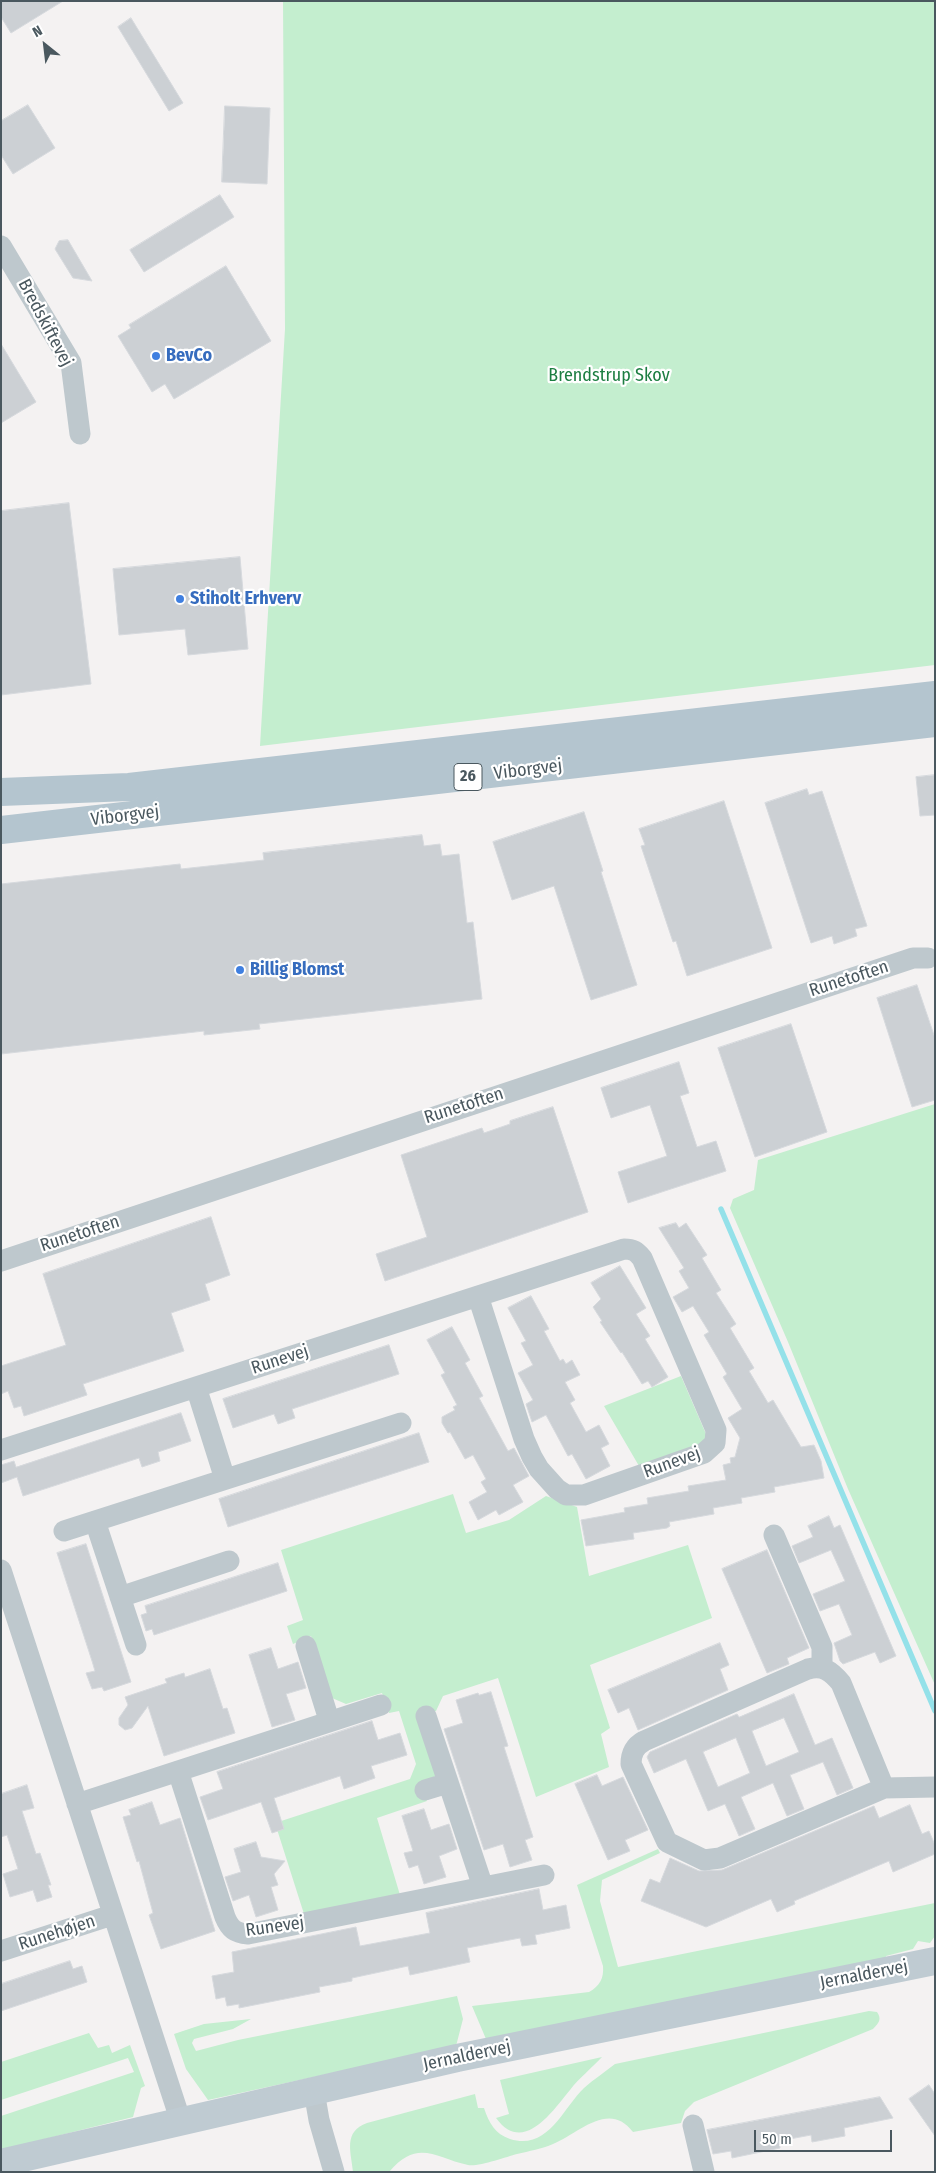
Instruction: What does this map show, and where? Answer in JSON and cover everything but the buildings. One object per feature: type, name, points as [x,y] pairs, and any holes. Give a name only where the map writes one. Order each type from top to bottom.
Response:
[{"type":"main road","name":"Viborgvej","points":[[1,792],[129,787],[935,695]]},
{"type":"main road","name":"Viborgvej","points":[[1,830],[935,723]]},
{"type":"street","name":"Bredskiftevej","points":[[1,246],[71,363],[80,434]]},
{"type":"street","name":"Runetoften","points":[[1,1260],[799,995],[914,958],[928,958]]},
{"type":"street","name":"Runevej","points":[[1,1450],[196,1386],[624,1249],[635,1250],[642,1258],[716,1430],[715,1443],[704,1453],[584,1495],[566,1495],[548,1481],[528,1448],[478,1296]]},
{"type":"street","points":[[196,1386],[225,1479]]},
{"type":"street","points":[[64,1531],[401,1423]]},
{"type":"street","points":[[95,1521],[136,1645]]},
{"type":"street","points":[[774,1535],[822,1647],[822,1668]]},
{"type":"street","points":[[120,1597],[229,1561]]},
{"type":"street","points":[[1,1570],[180,2122]]},
{"type":"street","points":[[306,1646],[329,1720]]},
{"type":"street","points":[[884,1788],[840,1683],[831,1672],[822,1668],[808,1669],[638,1745],[631,1757],[631,1764],[665,1839],[670,1844],[699,1858],[714,1860],[884,1788],[935,1787]]},
{"type":"street","points":[[77,1804],[381,1704]]},
{"type":"street","points":[[426,1716],[483,1888]]},
{"type":"street","name":"Runevej","points":[[178,1771],[224,1917],[232,1930],[239,1933],[248,1934],[544,1875]]},
{"type":"street","points":[[425,1790],[448,1783]]},
{"type":"street","name":"Runehøjen","points":[[1,1952],[112,1915]]},
{"type":"street","name":"Jernaldervej","points":[[1,2162],[592,2029],[935,1960]]},
{"type":"street","points":[[314,2091],[319,2120],[334,2172]]},
{"type":"street","points":[[693,2125],[704,2172]]},
{"type":"green space","name":"Brendstrup Skov","points":[[283,1],[935,1],[935,665],[260,746],[285,329]]},
{"type":"green space","points":[[935,1104],[935,1685],[848,1489],[788,1342],[730,1208],[733,1199],[754,1190],[758,1160]]},
{"type":"green space","points":[[681,1376],[709,1441],[639,1466],[604,1406]]},
{"type":"green space","points":[[453,1494],[466,1533],[509,1520],[546,1496],[577,1507],[589,1576],[688,1545],[712,1618],[590,1665],[610,1728],[601,1734],[609,1767],[536,1797],[498,1678],[443,1696],[436,1711],[419,1717],[436,1776],[420,1782],[427,1801],[377,1818],[400,1895],[304,1914],[275,1823],[410,1779],[416,1764],[399,1711],[389,1713],[382,1693],[346,1704],[332,1698],[311,1636],[293,1644],[287,1626],[303,1620],[281,1550]]},
{"type":"green space","points":[[658,1849],[660,1853],[602,1880],[600,1901],[618,1967],[935,1903],[935,1936],[930,1943],[918,1941],[913,1949],[886,1956],[885,1960],[486,2039],[472,2006],[589,1992],[599,1984],[603,1974],[603,1966],[577,1885]]},
{"type":"green space","points":[[457,1996],[463,2019],[456,2046],[208,2100],[186,2069],[174,2034],[204,2024],[251,2019],[233,2029],[194,2039],[192,2043],[196,2051],[238,2040]]},
{"type":"green space","points":[[869,2011],[877,2012],[880,2019],[873,2029],[694,2102],[685,2111],[681,2123],[633,2132],[624,2123],[614,2119],[604,2119],[583,2127],[549,2146],[485,2163],[468,2165],[436,2155],[418,2153],[399,2162],[389,2172],[353,2172],[350,2150],[351,2137],[359,2127],[367,2123],[475,2094],[478,2108],[484,2108],[490,2123],[500,2134],[510,2139],[523,2141],[535,2139],[553,2126],[584,2088],[615,2064]]},
{"type":"green space","points":[[89,2033],[98,2048],[109,2045],[112,2053],[130,2045],[145,2086],[141,2088],[133,2117],[1,2150],[1,2116],[134,2072],[128,2058],[1,2100],[1,2062]]},
{"type":"green space","points":[[602,2057],[577,2081],[555,2109],[536,2126],[527,2131],[516,2132],[506,2128],[496,2118],[509,2114],[500,2080]]},
{"type":"waterway","points":[[721,1209],[935,1711]]},
{"type":"place","name":"BevCo","points":[[156,356]]},
{"type":"place","name":"Stiholt Erhverv","points":[[180,599]]},
{"type":"place","name":"Billig Blomst","points":[[240,970]]}]
